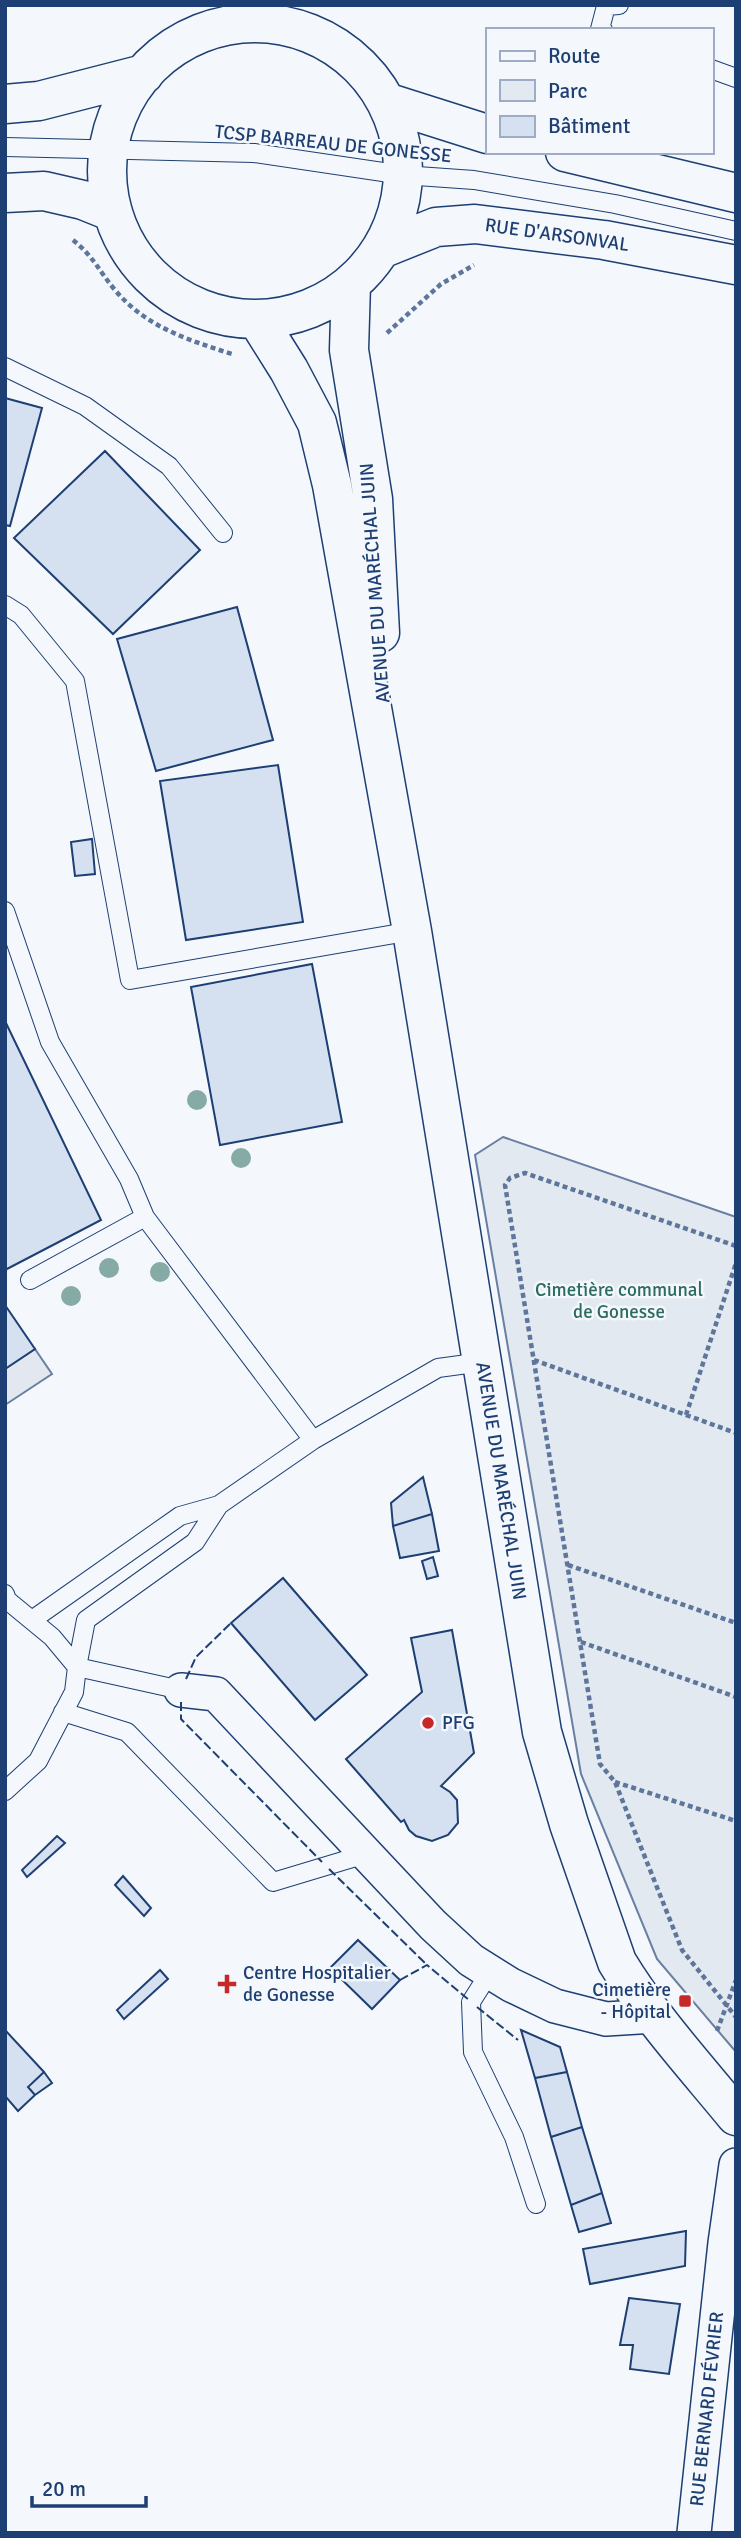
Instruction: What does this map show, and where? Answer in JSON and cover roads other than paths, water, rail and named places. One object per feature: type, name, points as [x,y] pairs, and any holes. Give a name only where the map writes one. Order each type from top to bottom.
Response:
[{"type":"street","points":[[229,16],[292,27],[321,22],[370,77],[386,102],[400,137],[404,175],[397,214],[381,249],[368,268],[351,284],[323,303],[291,315],[257,319],[219,315],[183,301],[152,278],[128,247],[113,212],[107,181],[109,148],[121,109],[144,74],[167,52],[229,16]]},
{"type":"street","points":[[5,104],[40,101],[144,74]]},
{"type":"street","points":[[386,102],[486,134]]},
{"type":"street","points":[[573,154],[736,193]]},
{"type":"street","points":[[5,192],[44,191],[83,200],[113,212]]},
{"type":"street","name":"RUE D'ARSONVAL","points":[[381,249],[436,227],[475,224],[604,240],[736,265]]},
{"type":"street","name":"AVENUE DU MARÉCHAL JUIN","points":[[351,284],[349,349],[373,499],[389,799]]},
{"type":"street","name":"AVENUE DU MARÉCHAL JUIN","points":[[257,319],[289,370],[317,423],[332,485],[412,931],[542,1732],[569,1824],[617,1962],[655,2016],[736,2116]]},
{"type":"street","points":[[181,1690],[216,1695],[433,1925],[471,1960],[511,1985],[555,2006],[606,2020],[655,2016]]},
{"type":"street","name":"RUE BERNARD FÉVRIER","points":[[694,2533],[730,2239],[736,2165]]},
{"type":"lane","points":[[600,28],[606,6],[619,5]]},
{"type":"lane","points":[[713,70],[736,78]]},
{"type":"lane","name":"TCSP BARREAU DE GONESSE","points":[[5,147],[254,153],[404,175],[474,180],[615,204],[736,231]]},
{"type":"lane","points":[[5,367],[85,406],[169,466],[223,533]]},
{"type":"lane","points":[[5,604],[21,615],[75,681],[130,980],[412,931]]},
{"type":"lane","points":[[5,911],[50,1042],[129,1179],[145,1217],[313,1440]]},
{"type":"lane","points":[[30,1280],[145,1217]]},
{"type":"lane","points":[[32,1620],[180,1516],[219,1505],[313,1440],[438,1368],[482,1362]]},
{"type":"lane","points":[[5,1791],[38,1761],[74,1692],[86,1620],[195,1542],[219,1505]]},
{"type":"lane","points":[[6,1599],[52,1637],[77,1667],[181,1690]]},
{"type":"lane","points":[[63,1712],[127,1732],[273,1882],[366,1854]]},
{"type":"lane","points":[[490,1972],[471,2002],[473,2052],[514,2137],[536,2204]]},
{"type":"place","name":"PFG","points":[[428,1723]]},
{"type":"place","name":"Centre Hospitalier de Gonesse","points":[[227,1984]]},
{"type":"place","name":"Cimetière - Hôpital","points":[[685,2001]]},
{"type":"park label","name":"Cimetière communal de Gonesse","points":[[619,1301]]}]
